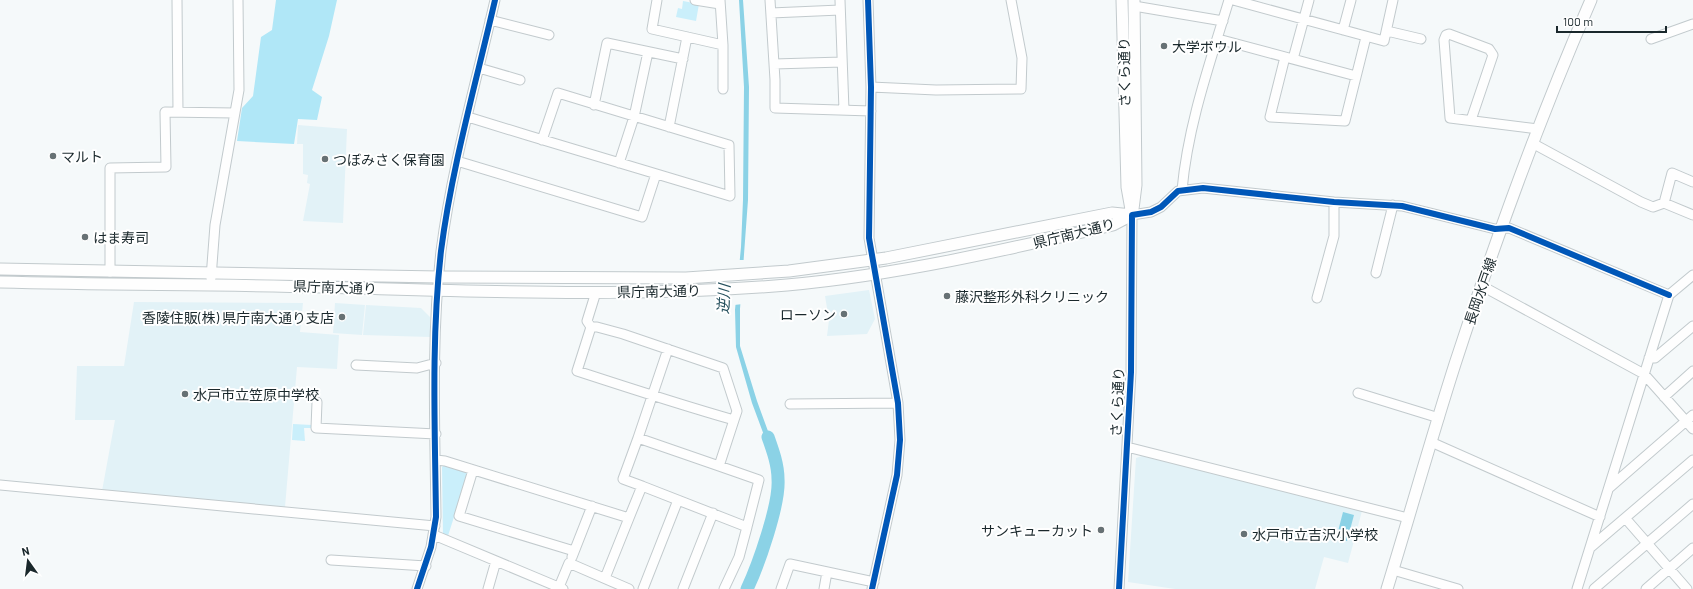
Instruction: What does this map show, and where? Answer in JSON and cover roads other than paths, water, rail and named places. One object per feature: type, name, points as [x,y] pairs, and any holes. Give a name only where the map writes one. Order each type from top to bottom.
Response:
[{"type":"main road","name":"さくら通り","points":[[1122,0],[1127,187],[1132,215]]},
{"type":"main road","name":"長岡水戸線","points":[[1387,589],[1439,418],[1502,228],[1532,143],[1591,0]]},
{"type":"main road","name":"さくら通り","points":[[1132,215],[1136,185],[1134,3]]},
{"type":"main road","name":"県庁南大通り","points":[[0,269],[439,277],[653,279],[727,276],[872,260],[1112,213],[1132,215]]},
{"type":"main road","name":"県庁南大通り","points":[[0,282],[596,292],[728,289],[874,274],[956,260],[1113,225],[1132,215]]},
{"type":"street","points":[[177,0],[178,112]]},
{"type":"street","points":[[211,285],[216,218],[239,85],[238,0]]},
{"type":"street","points":[[417,589],[426,566],[434,531],[438,290],[445,220],[495,0]]},
{"type":"street","points":[[657,0],[652,29],[723,45]]},
{"type":"street","points":[[695,0],[720,2],[723,45],[723,89]]},
{"type":"street","points":[[770,0],[775,108],[871,111]]},
{"type":"street","points":[[840,0],[844,110]]},
{"type":"street","points":[[781,589],[790,564],[827,572],[873,586],[898,468],[900,434],[898,403],[874,274],[868,221],[871,86],[868,0]]},
{"type":"street","points":[[871,86],[936,90],[1021,89],[1022,58],[1011,0]]},
{"type":"street","points":[[1182,190],[1192,125],[1229,0]]},
{"type":"street","points":[[1233,0],[1267,4],[1304,20],[1384,42],[1393,0]]},
{"type":"street","points":[[1309,0],[1304,20],[1289,58],[1270,117],[1345,120],[1366,36]]},
{"type":"street","points":[[1343,30],[1351,0]]},
{"type":"street","points":[[1134,3],[1223,21]]},
{"type":"street","points":[[771,13],[840,10]]},
{"type":"street","points":[[490,20],[549,35]]},
{"type":"street","points":[[1651,39],[1693,24]]},
{"type":"street","points":[[1387,31],[1421,39]]},
{"type":"street","points":[[1471,120],[1493,55],[1490,49],[1449,34],[1446,35],[1444,40],[1450,118],[1538,129]]},
{"type":"street","points":[[669,127],[687,37]]},
{"type":"street","points":[[1218,39],[1356,76]]},
{"type":"street","points":[[594,104],[607,43],[683,59]]},
{"type":"street","points":[[619,163],[634,116],[648,52]]},
{"type":"street","points":[[774,64],[842,62]]},
{"type":"street","points":[[479,68],[520,80]]},
{"type":"street","points":[[468,117],[542,140],[730,196],[728,146],[558,93],[542,140]]},
{"type":"street","points":[[110,272],[110,168],[166,167],[165,112],[235,113]]},
{"type":"street","points":[[1532,143],[1641,202],[1653,206],[1664,203],[1693,215]]},
{"type":"street","points":[[457,162],[642,217],[656,174]]},
{"type":"street","points":[[1664,203],[1672,173],[1693,182]]},
{"type":"street","points":[[1132,215],[1150,212],[1161,207],[1176,193],[1182,190],[1203,188],[1334,202],[1393,205],[1413,208],[1495,229],[1509,228],[1669,295]]},
{"type":"street","points":[[1317,298],[1334,236],[1334,202]]},
{"type":"street","points":[[1376,273],[1393,205]]},
{"type":"street","name":"さくら通り","points":[[1119,589],[1132,337],[1132,215]]},
{"type":"street","points":[[1577,589],[1669,295],[1693,276]]},
{"type":"street","points":[[1482,286],[1644,374],[1664,397],[1690,418],[1693,429]]},
{"type":"street","points":[[591,327],[587,321],[596,292]]},
{"type":"street","points":[[1649,358],[1655,358],[1693,326]]},
{"type":"street","points":[[591,327],[597,327],[623,334],[723,368],[737,411],[719,466]]},
{"type":"street","points":[[591,327],[577,371],[653,396],[734,420]]},
{"type":"street","points":[[668,349],[623,479],[747,527]]},
{"type":"street","points":[[356,365],[417,368],[436,363]]},
{"type":"street","points":[[1664,397],[1693,371]]},
{"type":"street","points":[[1358,393],[1439,418]]},
{"type":"street","points":[[316,402],[316,428],[436,434]]},
{"type":"street","points":[[790,404],[898,403]]},
{"type":"street","points":[[1609,488],[1690,418]]},
{"type":"street","points":[[638,438],[759,480],[740,556],[724,589]]},
{"type":"street","points":[[1432,442],[1600,517]]},
{"type":"street","points":[[1127,447],[1408,518]]},
{"type":"street","points":[[436,460],[445,461],[629,518]]},
{"type":"street","points":[[1591,547],[1626,519],[1693,460]]},
{"type":"street","points":[[473,470],[459,516],[574,551]]},
{"type":"street","points":[[0,485],[434,531],[496,561],[561,588],[592,506]]},
{"type":"street","points":[[605,578],[642,486]]},
{"type":"street","points":[[643,589],[678,500]]},
{"type":"street","points":[[1594,589],[1693,504]]},
{"type":"street","points":[[683,589],[713,514]]},
{"type":"street","points":[[1626,519],[1687,589]]},
{"type":"street","points":[[1646,589],[1693,548]]},
{"type":"street","points":[[331,560],[426,566]]},
{"type":"street","points":[[488,589],[496,561]]},
{"type":"street","points":[[569,564],[629,589]]},
{"type":"street","points":[[1393,570],[1458,589]]},
{"type":"street","points":[[824,589],[827,572]]},
{"type":"waterway","name":"逆川","points":[[747,589],[757,566],[767,535],[776,504],[778,490],[777,468],[768,437]]},
{"type":"place","name":"大学ボウル","points":[[1164,46]]},
{"type":"place","name":"マルト","points":[[53,156]]},
{"type":"place","name":"つぼみさく保育園","points":[[325,159]]},
{"type":"place","name":"はま寿司","points":[[85,237]]},
{"type":"place","name":"藤沢整形外科クリニック","points":[[947,296]]},
{"type":"place","name":"ローソン","points":[[844,314]]},
{"type":"place","name":"香陵住販(株) 県庁南大通り支店","points":[[342,317]]},
{"type":"place","name":"水戸市立笠原中学校","points":[[185,394]]},
{"type":"place","name":"サンキューカット","points":[[1101,530]]},
{"type":"place","name":"水戸市立吉沢小学校","points":[[1244,534]]}]
